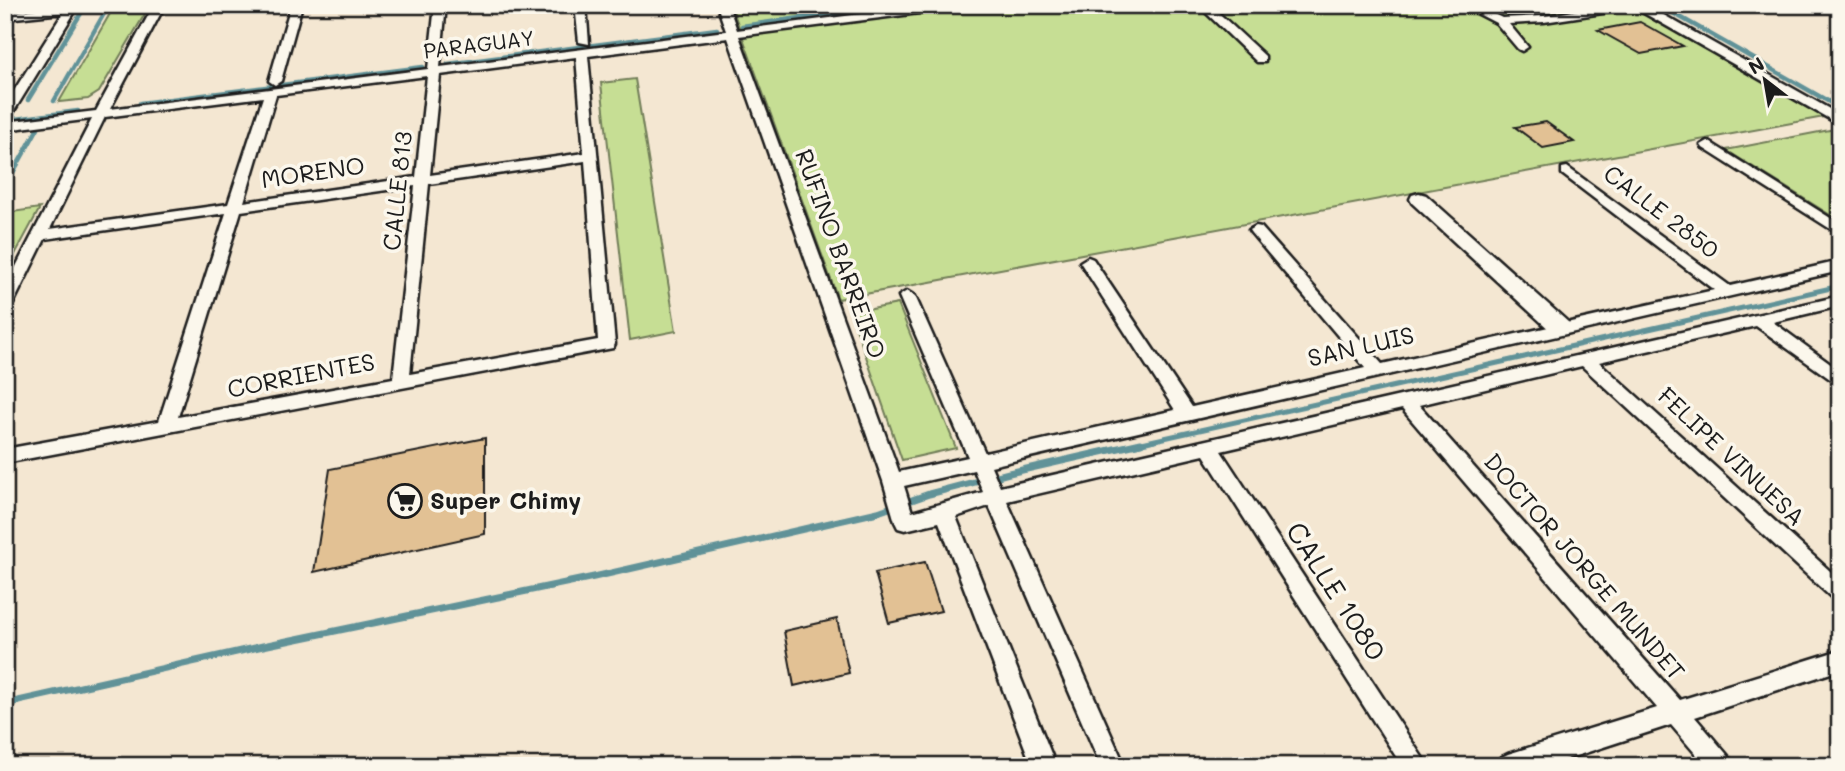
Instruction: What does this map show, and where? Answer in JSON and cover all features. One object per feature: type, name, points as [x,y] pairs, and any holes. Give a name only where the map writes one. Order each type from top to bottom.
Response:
[{"type":"street","points":[[5,304],[104,108],[160,5]]},
{"type":"street","points":[[166,426],[297,5]]},
{"type":"street","name":"CALLE 813","points":[[401,382],[441,5]]},
{"type":"street","points":[[580,5],[592,156]]},
{"type":"street","name":"RUFINO BARREIRO","points":[[722,5],[893,481],[905,522],[945,513]]},
{"type":"street","name":"PARAGUAY","points":[[5,116],[104,108],[730,29],[959,5]]},
{"type":"street","points":[[1203,5],[1261,59]]},
{"type":"street","points":[[1465,5],[1500,21],[1522,47]]},
{"type":"street","points":[[1500,21],[1544,19],[1635,5],[1840,121]]},
{"type":"street","points":[[5,16],[73,7]]},
{"type":"street","points":[[5,116],[73,7]]},
{"type":"street","name":"PARAGUAY","points":[[5,126],[104,108]]},
{"type":"street","points":[[1708,145],[1840,231]]},
{"type":"street","name":"MORENO","points":[[41,235],[592,156]]},
{"type":"street","name":"CORRIENTES","points":[[5,456],[607,344],[592,156]]},
{"type":"street","name":"CALLE 2850","points":[[1567,171],[1726,291]]},
{"type":"street","points":[[1419,199],[1561,328]]},
{"type":"street","points":[[1256,230],[1377,370]]},
{"type":"street","points":[[1088,262],[1187,414]]},
{"type":"street","name":"SAN LUIS","points":[[893,481],[1840,266]]},
{"type":"street","name":"RUFINO BARREIRO","points":[[907,296],[1113,766]]},
{"type":"street","points":[[1044,766],[945,513],[995,496],[1840,301]]},
{"type":"street","points":[[1759,320],[1840,380]]},
{"type":"street","name":"FELIPE VINUESA","points":[[1586,360],[1840,593]]},
{"type":"street","name":"DOCTOR JORGE MUNDET","points":[[1406,403],[1722,766]]},
{"type":"street","name":"CALLE 1080","points":[[1209,447],[1416,766]]},
{"type":"street","points":[[1508,766],[1840,660]]},
{"type":"green space","points":[[731,5],[1627,5],[1824,117],[838,299]]},
{"type":"green space","points":[[137,9],[146,12],[99,92],[88,99],[59,102],[111,12]]},
{"type":"green space","points":[[635,79],[676,331],[630,340],[601,83]]},
{"type":"green space","points":[[1840,128],[1840,221],[1726,150]]},
{"type":"green space","points":[[40,208],[5,273],[5,213]]},
{"type":"green space","points":[[898,304],[956,448],[902,460],[851,313]]},
{"type":"building","points":[[1640,22],[1683,46],[1641,54],[1598,30]]},
{"type":"building","points":[[1546,122],[1574,142],[1543,148],[1515,127]]},
{"type":"building","name":"Super Chimy","points":[[485,438],[485,534],[314,572],[330,469]]},
{"type":"building","points":[[925,562],[941,611],[889,623],[875,573]]},
{"type":"building","points":[[837,619],[849,673],[794,686],[784,631]]},
{"type":"waterway","points":[[28,100],[86,5]]},
{"type":"waterway","points":[[54,101],[109,5]]},
{"type":"waterway","points":[[742,26],[894,5]]},
{"type":"waterway","points":[[1659,5],[1840,108]]},
{"type":"waterway","points":[[448,64],[717,29]]},
{"type":"waterway","points":[[140,103],[423,67]]},
{"type":"waterway","points":[[15,119],[78,111]]},
{"type":"waterway","points":[[5,187],[38,128]]},
{"type":"waterway","points":[[1133,445],[1840,286]]},
{"type":"waterway","points":[[5,704],[263,646],[594,577],[878,512],[929,494],[1009,473],[1141,443]]},
{"type":"place","name":"Super Chimy","points":[[405,501]]}]
